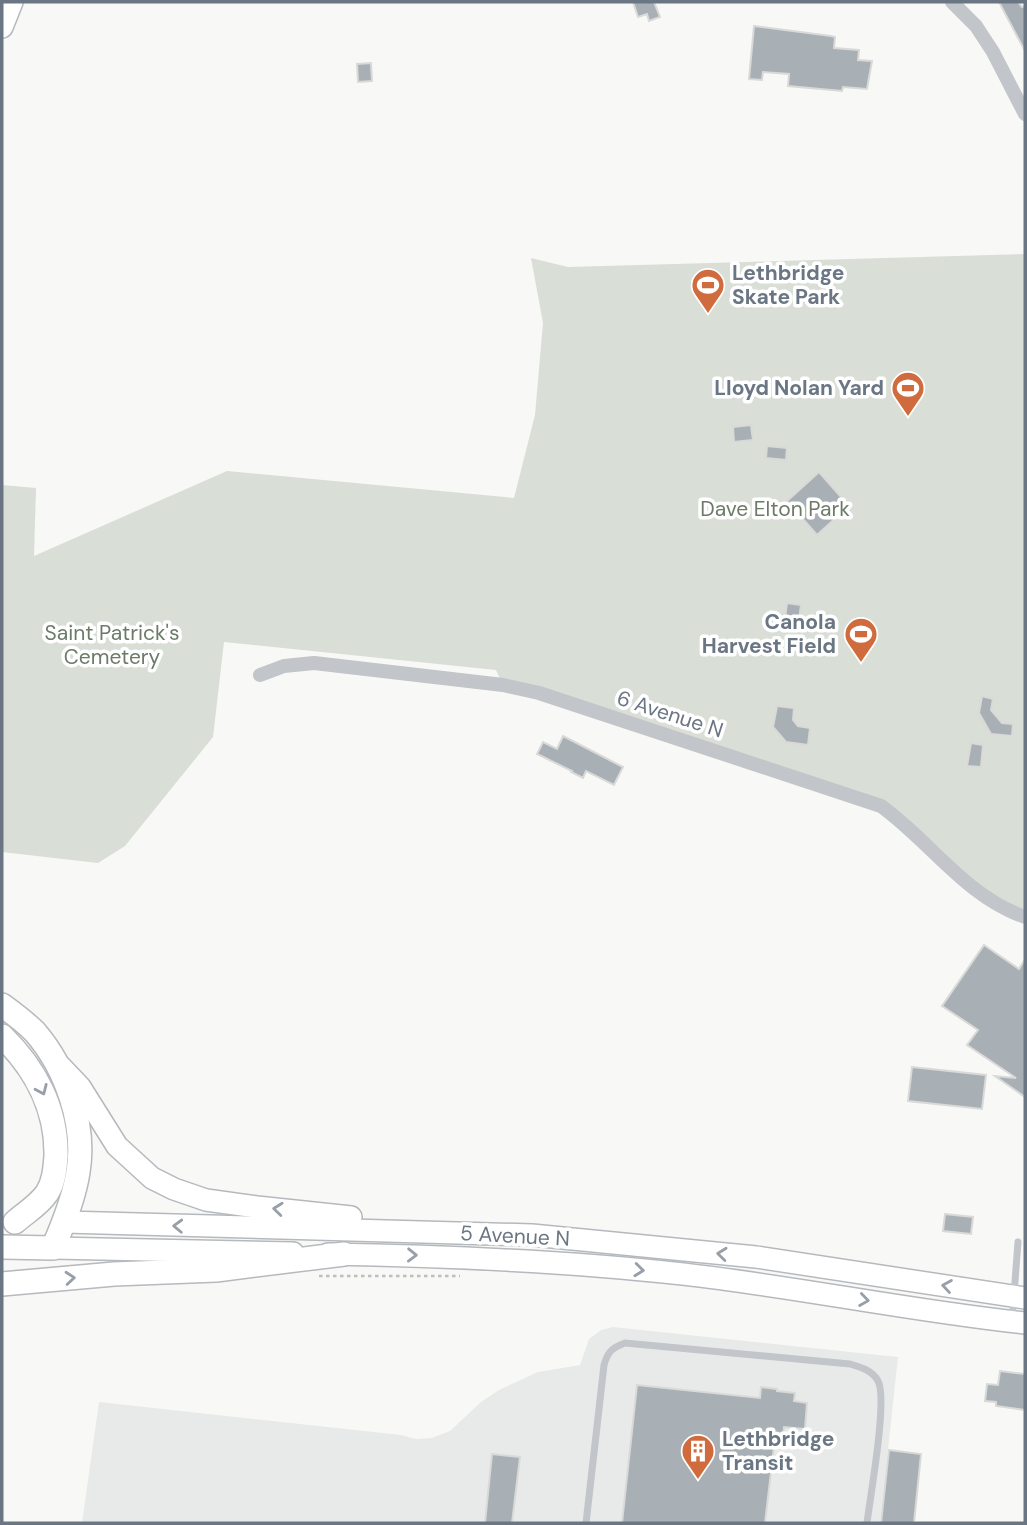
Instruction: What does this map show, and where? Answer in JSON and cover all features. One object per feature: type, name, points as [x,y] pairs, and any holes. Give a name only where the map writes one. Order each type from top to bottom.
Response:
[{"type":"main road","points":[[2,27],[12,2]]},
{"type":"main road","points":[[2,1005],[35,1032],[55,1060],[80,1087],[117,1146],[152,1178],[174,1189],[206,1199],[361,1218],[418,1231]]},
{"type":"main road","points":[[2,1036],[20,1054],[35,1075],[53,1121],[56,1148],[55,1173],[48,1191],[36,1207],[8,1222]]},
{"type":"main road","points":[[53,1248],[65,1222],[78,1171],[79,1136],[75,1111],[55,1060]]},
{"type":"main road","name":"5 Avenue N","points":[[8,1222],[418,1231],[545,1237],[756,1257],[1020,1298]]},
{"type":"main road","name":"5 Avenue N","points":[[2,1247],[540,1261],[672,1273],[1019,1322]]},
{"type":"main road","points":[[2,1284],[114,1273],[216,1270],[344,1254]]},
{"type":"street","points":[[952,2],[976,26],[993,52],[1025,114]]},
{"type":"street","name":"6 Avenue N","points":[[260,675],[301,663],[332,664],[468,679],[539,693],[881,806],[906,823],[948,868],[973,889],[996,905],[1025,918]]},
{"type":"lane","points":[[1018,1242],[1019,1322]]},
{"type":"lane","points":[[586,1523],[604,1365],[612,1348],[625,1343],[850,1364],[870,1372],[879,1382],[881,1402],[867,1523]]},
{"type":"path","points":[[317,1276],[466,1276]]},
{"type":"shaded area","points":[[613,1327],[898,1357],[880,1523],[82,1523],[99,1402],[401,1435],[416,1439],[432,1438],[450,1431],[481,1402],[499,1390],[538,1372],[580,1365],[589,1339],[601,1330]]},
{"type":"green space","name":"Dave Elton Park","points":[[1025,254],[1025,917],[996,905],[881,806],[503,685],[496,670],[224,642],[213,737],[125,846],[98,863],[2,852],[2,485],[36,488],[34,556],[227,471],[514,498],[535,415],[543,323],[531,258],[568,267]]},
{"type":"building","points":[[633,2],[654,2],[660,17],[649,21],[647,14],[638,17]]},
{"type":"building","points":[[999,2],[1018,2],[1022,7],[1025,6],[1025,51]]},
{"type":"building","points":[[754,26],[831,36],[835,37],[834,48],[859,50],[858,60],[872,61],[867,89],[843,87],[842,91],[788,86],[789,74],[763,72],[762,80],[749,79]]},
{"type":"building","points":[[371,63],[372,81],[358,82],[357,64]]},
{"type":"building","points":[[751,425],[753,440],[734,442],[733,427]]},
{"type":"building","points":[[767,446],[787,448],[786,460],[766,458]]},
{"type":"building","points":[[819,472],[849,506],[817,535],[787,501]]},
{"type":"building","points":[[787,603],[801,605],[799,620],[785,618]]},
{"type":"building","points":[[982,696],[993,699],[991,710],[1002,723],[1013,724],[1012,736],[991,734],[979,713]]},
{"type":"building","points":[[777,706],[794,708],[793,720],[798,726],[810,728],[808,745],[786,742],[773,727]]},
{"type":"building","points":[[563,736],[623,767],[614,785],[586,771],[583,778],[537,754],[543,742],[557,749]]},
{"type":"building","points":[[971,743],[983,745],[981,767],[967,766]]},
{"type":"building","points":[[984,945],[1019,969],[1025,959],[1025,1097],[995,1076],[1016,1078],[967,1045],[978,1030],[942,1006]]},
{"type":"building","points":[[912,1067],[986,1075],[982,1109],[908,1101]]},
{"type":"building","points":[[945,1214],[973,1217],[971,1234],[943,1231]]},
{"type":"building","points":[[1000,1371],[1025,1374],[1025,1410],[996,1406],[996,1402],[985,1401],[987,1384],[998,1385]]},
{"type":"building","name":"Lethbridge Transit","points":[[637,1385],[760,1398],[761,1387],[795,1393],[794,1401],[807,1403],[805,1429],[784,1427],[783,1439],[775,1438],[765,1523],[622,1523]]},
{"type":"building","points":[[889,1450],[921,1454],[914,1523],[881,1523]]},
{"type":"building","points":[[492,1454],[520,1457],[512,1523],[485,1523]]},
{"type":"place","name":"Lethbridge Skate Park","points":[[708,315]]},
{"type":"place","name":"Lloyd Nolan Yard","points":[[908,418]]},
{"type":"place","name":"Canola Harvest Field","points":[[861,664]]},
{"type":"place","name":"Lethbridge Transit","points":[[698,1481]]},
{"type":"park label","name":"Saint Patrick's Cemetery","points":[[112,645]]}]
